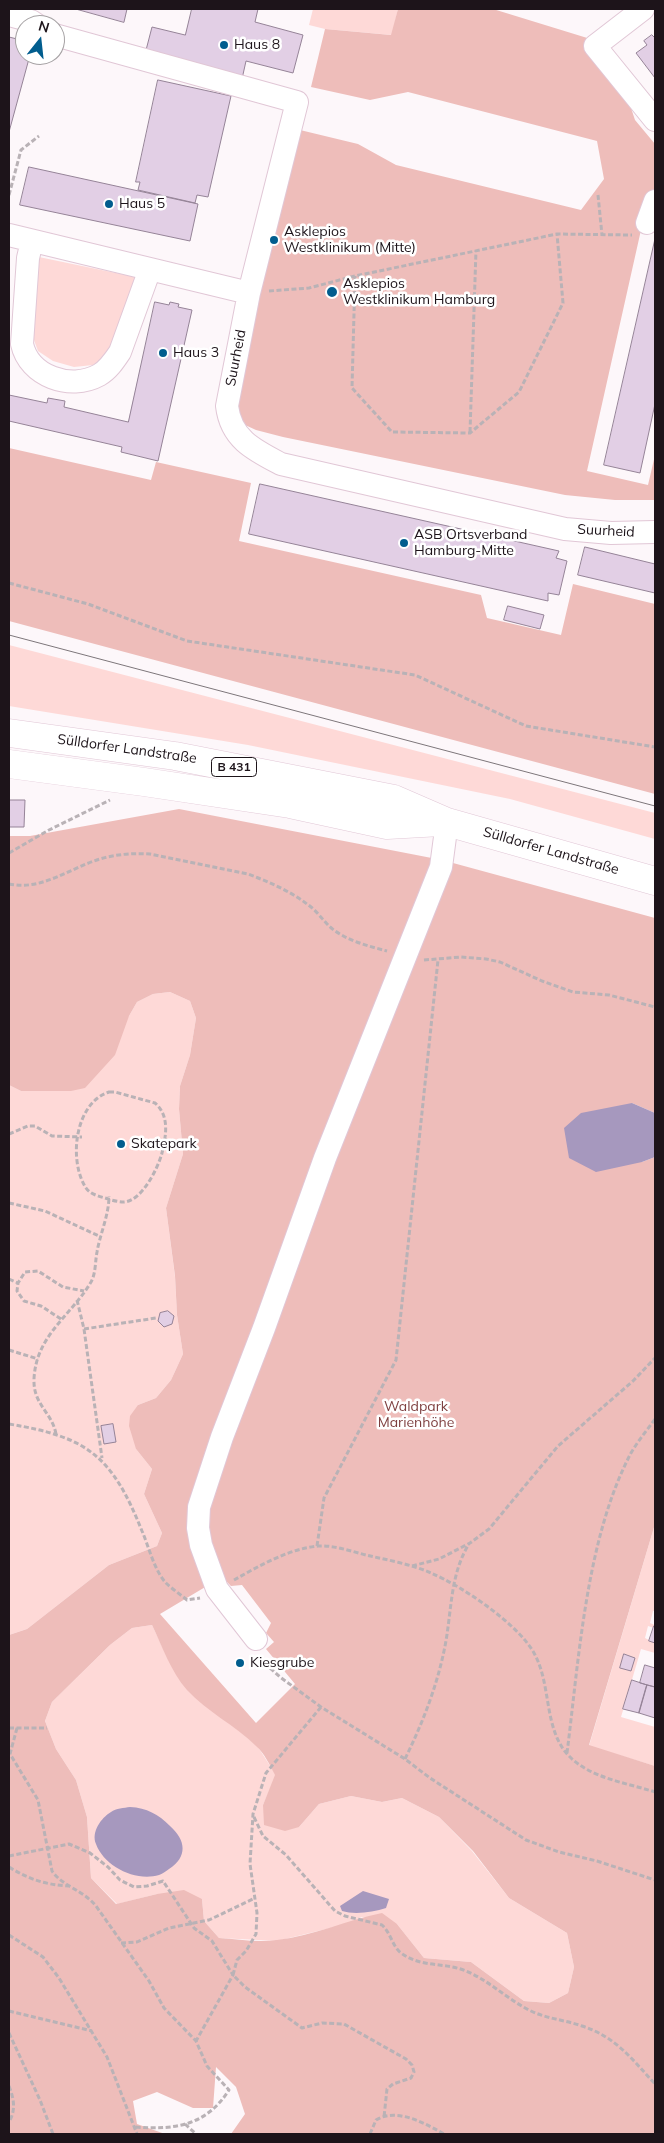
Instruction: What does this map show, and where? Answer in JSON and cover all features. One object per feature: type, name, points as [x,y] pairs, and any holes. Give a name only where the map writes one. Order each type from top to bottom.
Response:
[{"type":"main road","name":"Sülldorfer Landstraße","points":[[9,732],[175,756],[295,778],[394,799],[447,822],[655,880]]},
{"type":"main road","name":"Sülldorfer Landstraße","points":[[9,764],[270,801],[387,825],[447,822]]},
{"type":"street","points":[[643,9],[595,46],[655,120]]},
{"type":"street","name":"Suurheid","points":[[65,38],[297,102],[249,293],[227,406],[229,420],[236,433],[252,449],[281,464],[565,529],[611,533],[655,532]]},
{"type":"street","points":[[647,223],[655,201]]},
{"type":"street","points":[[9,235],[249,293]]},
{"type":"street","points":[[32,241],[28,258],[22,344],[24,354],[34,366],[59,380],[70,381],[93,378],[112,364],[120,352],[150,269]]},
{"type":"street","points":[[256,1639],[217,1589],[201,1545],[198,1528],[199,1508],[208,1476],[325,1158],[441,867],[447,822]]},
{"type":"path","points":[[9,195],[21,150],[39,136]]},
{"type":"path","points":[[598,195],[602,235]]},
{"type":"path","points":[[249,293],[309,288],[355,276],[557,234],[636,235],[647,223]]},
{"type":"path","points":[[355,276],[352,388],[392,432],[470,433],[519,392],[563,303],[557,234]]},
{"type":"path","points":[[470,433],[476,250]]},
{"type":"path","points":[[9,583],[88,604],[187,641],[415,675],[526,726],[655,747]]},
{"type":"path","points":[[9,852],[49,830],[116,798]]},
{"type":"path","points":[[9,884],[25,886],[38,884],[101,859],[150,854],[248,874],[307,903],[330,926],[340,933],[366,945],[420,959],[461,958],[486,959],[500,962],[542,981],[573,992],[609,995],[655,1007]]},
{"type":"path","points":[[317,1546],[324,1498],[396,1360],[438,960]]},
{"type":"path","points":[[115,1092],[149,1100],[160,1108],[166,1123],[166,1134],[160,1161],[139,1194],[126,1202],[109,1198],[91,1193],[86,1188],[81,1178],[76,1154],[89,1105],[101,1094],[115,1092]]},
{"type":"path","points":[[9,1134],[28,1126],[35,1126],[52,1136],[80,1137]]},
{"type":"path","points":[[56,1434],[54,1424],[38,1402],[34,1391],[34,1378],[38,1359],[50,1334],[91,1282],[109,1198]]},
{"type":"path","points":[[9,1203],[45,1211],[101,1237]]},
{"type":"path","points":[[61,1319],[41,1306],[24,1301],[17,1291],[18,1283],[24,1272],[38,1271],[63,1287],[84,1291]]},
{"type":"path","points":[[9,1280],[18,1283]]},
{"type":"path","points":[[77,1300],[84,1329],[102,1459]]},
{"type":"path","points":[[84,1329],[156,1318]]},
{"type":"path","points":[[9,1350],[38,1359]]},
{"type":"path","points":[[412,1566],[439,1559],[470,1543],[490,1529],[558,1446],[633,1382],[655,1358]]},
{"type":"path","points":[[567,1754],[586,1605],[605,1521],[613,1496],[632,1452],[655,1419]]},
{"type":"path","points":[[9,1424],[56,1434],[72,1440],[102,1459],[123,1488],[157,1569],[165,1582],[187,1600],[200,1598],[217,1589]]},
{"type":"path","points":[[405,1759],[426,1714],[436,1683],[444,1650],[459,1563],[470,1543]]},
{"type":"path","points":[[245,1574],[274,1559],[317,1546],[341,1548],[431,1572],[454,1585],[504,1620],[528,1644],[540,1665],[553,1727],[567,1754],[588,1771],[655,1792]]},
{"type":"path","points":[[256,1639],[256,1650],[264,1664],[321,1707],[405,1759],[430,1778],[526,1840],[559,1852],[597,1861],[655,1880]]},
{"type":"path","points":[[196,2041],[233,1975],[236,1960],[246,1951],[256,1934],[255,1898],[250,1864],[253,1814],[266,1773],[321,1707]]},
{"type":"path","points":[[9,1728],[47,1728]]},
{"type":"path","points":[[17,1728],[10,1754],[36,1793],[47,1850],[52,1871],[56,1878],[88,1896],[149,1981],[170,2016],[196,2041],[200,2054],[207,2066],[229,2090],[213,2111],[184,2124],[156,2129],[135,2128]]},
{"type":"path","points":[[253,1814],[256,1825],[263,1836],[286,1855],[339,1914],[382,1925],[401,1953],[420,1962],[470,1972],[531,2011],[548,2019],[581,2025],[611,2039],[625,2050],[655,2084]]},
{"type":"path","points":[[9,1856],[47,1850],[61,1844],[78,1846],[104,1864],[120,1880],[134,1886],[147,1886],[163,1881],[192,1924],[212,1941],[233,1975],[245,1987],[302,2028],[322,2023],[344,2024],[376,2040],[409,2062],[414,2072],[412,2078],[393,2084],[387,2089],[384,2117]]},
{"type":"path","points":[[9,1867],[24,1876],[45,1884],[69,1886]]},
{"type":"path","points":[[121,1942],[138,1942],[169,1928],[209,1920],[255,1898]]},
{"type":"path","points":[[9,1935],[48,1962],[107,2057],[137,2134]]},
{"type":"path","points":[[9,2012],[92,2031]]},
{"type":"path","points":[[9,2034],[40,2100],[53,2134]]},
{"type":"path","points":[[9,2086],[14,2104],[9,2122]]},
{"type":"path","points":[[370,2134],[374,2123],[384,2117],[395,2116],[415,2120],[444,2134]]},
{"type":"path","points":[[184,2124],[196,2134]]},
{"type":"shaded area","points":[[313,9],[398,9],[392,35],[325,29],[309,25]]},
{"type":"shaded area","points":[[34,256],[140,278],[108,354],[93,365],[74,367],[53,361],[38,351],[31,332]]},
{"type":"shaded area","points":[[9,645],[655,813],[655,839],[510,799],[248,745],[9,706]]},
{"type":"shaded area","points":[[170,992],[190,1001],[196,1018],[190,1055],[180,1086],[179,1109],[183,1154],[166,1208],[183,1354],[171,1380],[156,1398],[138,1405],[136,1449],[152,1469],[144,1494],[162,1533],[157,1546],[109,1565],[27,1629],[9,1635],[9,1085],[21,1091],[71,1091],[129,1016],[137,1002],[153,994]]},
{"type":"shaded area","points":[[632,1103],[655,1113],[655,1157],[642,1162],[596,1172],[569,1158],[564,1128],[581,1113]]},
{"type":"shaded area","points":[[655,1524],[655,1611],[653,1611],[650,1623],[655,1625],[654,1628],[648,1626],[645,1638],[655,1643],[655,1653],[641,1649],[621,1717],[655,1727],[655,1766],[589,1746]]},
{"type":"shaded area","points":[[152,1625],[169,1661],[235,1727],[258,1747],[276,1775],[263,1805],[299,1827],[319,1804],[351,1796],[382,1802],[402,1798],[439,1817],[472,1851],[509,1898],[567,1933],[574,1967],[568,1993],[549,2003],[524,2001],[471,1962],[424,1958],[397,1924],[362,1917],[347,1924],[277,1941],[219,1938],[204,1921],[202,1899],[157,1894],[117,1904],[91,1878],[87,1817],[76,1780],[56,1749],[45,1721],[52,1702],[110,1645],[132,1628]]},
{"type":"shaded area","points":[[130,1807],[147,1810],[157,1815],[175,1831],[182,1843],[182,1854],[179,1859],[160,1875],[140,1876],[121,1870],[106,1859],[96,1844],[96,1830],[104,1818],[115,1810]]},
{"type":"shaded area","points":[[363,1891],[389,1899],[386,1908],[353,1913],[342,1911],[340,1906]]},
{"type":"green space","points":[[398,9],[493,9],[610,45],[635,120],[655,144],[655,191],[643,221],[587,471],[648,485],[655,455],[655,500],[615,500],[565,495],[283,437],[256,430],[232,419],[236,389],[300,130],[358,144],[396,165],[581,210],[604,179],[597,141],[408,92],[370,100],[311,87],[325,29],[391,35]]},
{"type":"green space","points":[[9,448],[151,480],[156,462],[251,483],[239,541],[481,595],[487,618],[561,635],[573,584],[655,604],[655,794],[9,621]]},
{"type":"green space","name":"Waldpark Marienhöhe","points":[[179,809],[442,860],[655,918],[655,1113],[632,1103],[642,1162],[655,1157],[655,1524],[589,1745],[655,1766],[655,2134],[231,2134],[245,2114],[236,2087],[216,2067],[213,2108],[193,2108],[157,2092],[133,2101],[137,2124],[165,2134],[9,2134],[9,1635],[27,1629],[109,1565],[157,1546],[162,1533],[144,1494],[152,1469],[136,1449],[129,1426],[130,1416],[138,1405],[156,1398],[171,1380],[183,1354],[166,1208],[183,1154],[179,1109],[180,1086],[190,1055],[196,1018],[190,1001],[170,992],[153,994],[137,1002],[129,1016],[115,1055],[85,1088],[71,1091],[21,1091],[9,1085],[9,836],[30,836]],"holes":[[[222,1577],[231,1586],[242,1585],[271,1623],[266,1633],[274,1642],[266,1649],[295,1684],[256,1723],[160,1614]],[[152,1625],[181,1683],[203,1705],[248,1738],[269,1763],[275,1775],[263,1805],[264,1825],[285,1831],[299,1827],[319,1804],[351,1796],[382,1802],[402,1798],[439,1817],[473,1851],[509,1898],[567,1933],[574,1967],[568,1993],[549,2003],[524,2001],[471,1962],[424,1958],[397,1924],[382,1913],[304,1935],[270,1941],[255,1941],[219,1938],[204,1921],[202,1899],[184,1890],[157,1894],[116,1904],[91,1878],[87,1817],[76,1780],[56,1749],[45,1721],[52,1702],[110,1645],[132,1628]]]},
{"type":"building","points":[[76,9],[127,9],[124,22]]},
{"type":"building","name":"Haus 8","points":[[192,9],[258,9],[255,22],[303,35],[293,73],[246,61],[242,79],[145,54],[152,27],[185,35]]},
{"type":"building","points":[[652,35],[655,38],[655,78],[636,53],[647,45],[644,41]]},
{"type":"building","points":[[9,37],[15,38],[15,65],[27,65],[9,132]]},
{"type":"building","points":[[158,80],[231,96],[208,197],[197,195],[195,203],[138,190],[140,182],[136,182]]},
{"type":"building","name":"Haus 5","points":[[29,167],[198,204],[190,241],[20,205]]},
{"type":"building","points":[[655,239],[655,404],[640,473],[604,465]]},
{"type":"building","name":"Haus 3","points":[[155,302],[169,305],[170,302],[179,304],[178,307],[192,310],[158,461],[121,452],[122,447],[9,421],[9,395],[47,403],[48,398],[65,401],[64,407],[128,422]]},
{"type":"building","name":"ASB Ortsverband Hamburg-Mitte","points":[[260,484],[559,551],[556,558],[567,561],[559,595],[548,593],[548,601],[249,534]]},
{"type":"building","points":[[585,547],[655,564],[655,593],[578,575]]},
{"type":"building","points":[[508,606],[544,615],[540,629],[504,620]]},
{"type":"building","points":[[9,800],[25,800],[24,827],[9,827]]},
{"type":"building","points":[[168,1311],[174,1316],[172,1324],[164,1327],[158,1321],[160,1313]]},
{"type":"building","points":[[113,1424],[116,1442],[104,1444],[101,1426]]},
{"type":"building","points":[[655,1626],[655,1643],[649,1641]]},
{"type":"building","points":[[624,1654],[635,1658],[631,1671],[620,1668]]},
{"type":"building","points":[[645,1665],[655,1668],[655,1687],[640,1683]]},
{"type":"building","points":[[632,1680],[647,1685],[639,1713],[623,1709]]},
{"type":"building","points":[[647,1685],[655,1687],[655,1718],[639,1713]]},
{"type":"tram line","points":[[9,635],[655,806]]},
{"type":"place","name":"Haus 8","points":[[224,45]]},
{"type":"place","name":"Haus 5","points":[[109,204]]},
{"type":"place","name":"Asklepios Westklinikum (Mitte)","points":[[274,240]]},
{"type":"place","name":"Asklepios Westklinikum Hamburg","points":[[332,292]]},
{"type":"place","name":"Haus 3","points":[[163,353]]},
{"type":"place","name":"ASB Ortsverband Hamburg-Mitte","points":[[404,543]]},
{"type":"place","name":"Skatepark","points":[[121,1144]]},
{"type":"place","name":"Kiesgrube","points":[[240,1663]]}]
